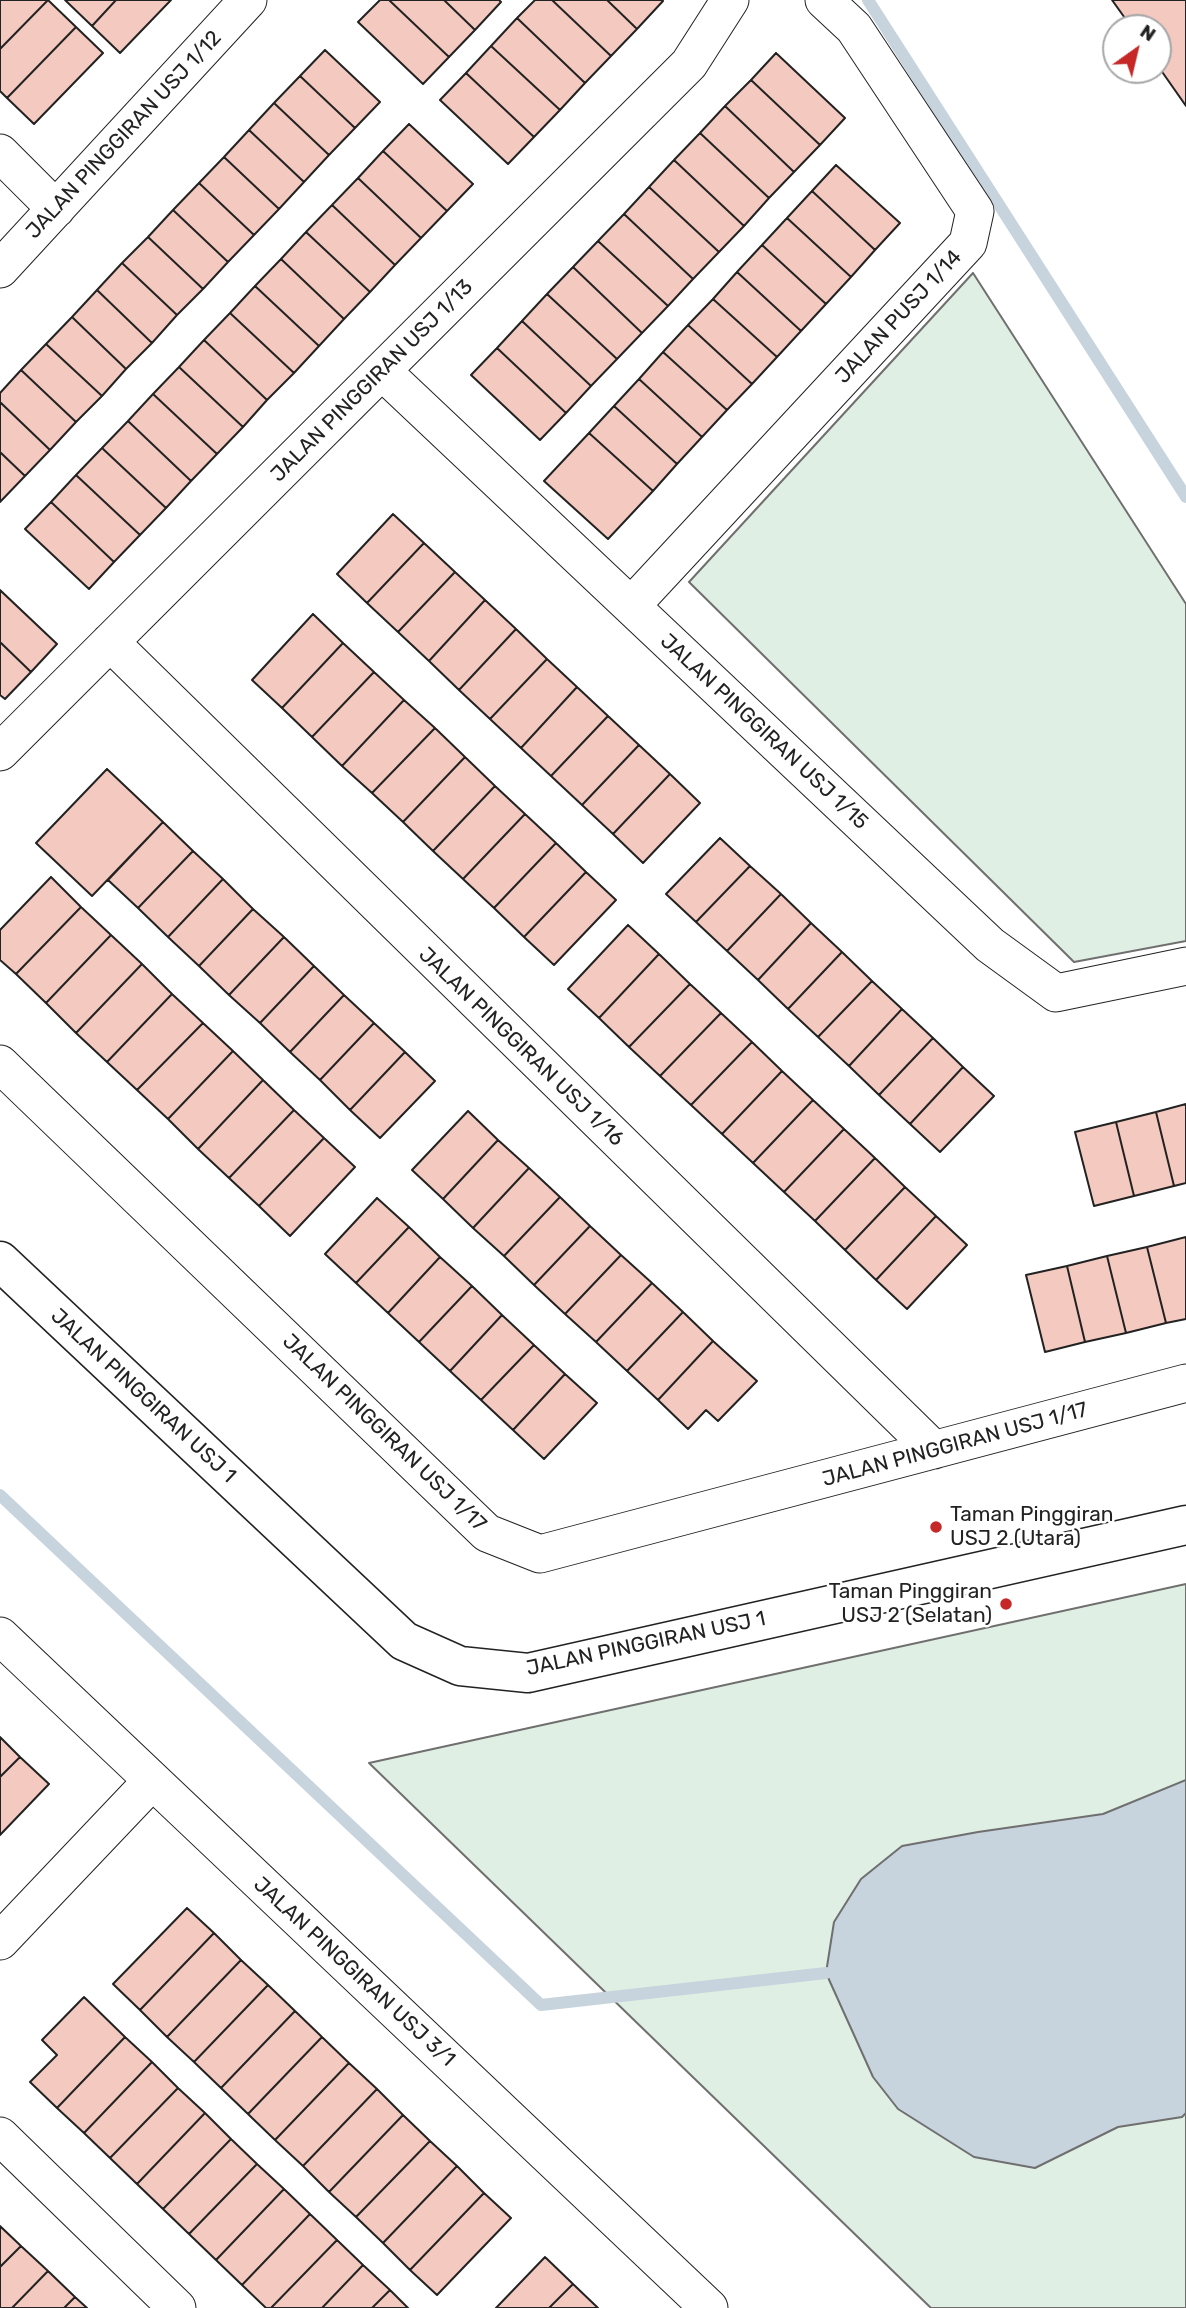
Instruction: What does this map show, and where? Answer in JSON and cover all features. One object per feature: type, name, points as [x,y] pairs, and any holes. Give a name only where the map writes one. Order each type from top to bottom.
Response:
[{"type":"street","name":"JALAN PINGGIRAN USJ 1/12","points":[[0,270],[248,0]]},
{"type":"street","name":"JALAN PINGGIRAN USJ 1/13","points":[[0,752],[689,64],[730,0]]},
{"type":"street","name":"JALAN PUSJ 1/14","points":[[631,606],[968,243],[975,211],[854,28],[824,0]]},
{"type":"street","points":[[0,153],[56,209]]},
{"type":"street","name":"JALAN PINGGIRAN USJ 1/15","points":[[382,371],[990,945],[1056,993],[1186,966]]},
{"type":"street","name":"JALAN PINGGIRAN USJ 1/16","points":[[110,642],[934,1450]]},
{"type":"street","name":"JALAN PINGGIRAN USJ 1/17","points":[[0,1064],[487,1533],[540,1554],[1186,1384]]},
{"type":"street","name":"JALAN PINGGIRAN USJ 1","points":[[0,1261],[404,1641],[460,1666],[528,1673],[1186,1525]]},
{"type":"street","name":"JALAN PINGGIRAN USJ 3/1","points":[[0,1636],[709,2308]]},
{"type":"street","points":[[0,1941],[152,1782]]},
{"type":"street","points":[[0,2136],[177,2308]]},
{"type":"green space","points":[[973,273],[1186,604],[1186,941],[1074,962],[689,582]]},
{"type":"green space","points":[[1186,1584],[1186,2308],[931,2308],[369,1763]]},
{"type":"shaded area","points":[[1186,1780],[1186,2113],[1182,2117],[1118,2127],[1035,2168],[974,2157],[898,2109],[873,2077],[826,1973],[834,1922],[861,1879],[902,1846],[1103,1814]]},
{"type":"building","points":[[0,0],[48,0],[0,49]]},
{"type":"building","points":[[48,0],[76,27],[7,98],[0,91],[0,49]]},
{"type":"building","points":[[65,0],[116,0],[92,26]]},
{"type":"building","points":[[116,0],[171,0],[120,53],[92,26]]},
{"type":"building","points":[[380,0],[389,0],[449,57],[423,84],[358,22]]},
{"type":"building","points":[[389,0],[444,0],[475,30],[449,57]]},
{"type":"building","points":[[444,0],[499,0],[501,2],[475,30]]},
{"type":"building","points":[[535,0],[552,0],[611,56],[585,83],[517,18]]},
{"type":"building","points":[[552,0],[607,0],[637,29],[611,56]]},
{"type":"building","points":[[607,0],[661,0],[663,1],[637,29]]},
{"type":"building","points":[[1112,0],[1186,0],[1186,106],[1171,84],[1172,14],[1122,14]]},
{"type":"building","points":[[517,18],[585,83],[560,110],[491,46]]},
{"type":"building","points":[[76,27],[103,53],[34,124],[7,98]]},
{"type":"building","points":[[491,46],[560,110],[534,137],[466,73]]},
{"type":"building","points":[[325,50],[380,102],[355,128],[300,76]]},
{"type":"building","points":[[776,53],[845,118],[820,145],[751,80]]},
{"type":"building","points":[[466,73],[534,137],[508,164],[440,100]]},
{"type":"building","points":[[300,76],[355,128],[329,155],[274,103]]},
{"type":"building","points":[[751,80],[820,145],[794,172],[725,106]]},
{"type":"building","points":[[274,103],[329,155],[304,182],[249,130]]},
{"type":"building","points":[[725,106],[794,172],[769,198],[700,133]]},
{"type":"building","points":[[409,124],[473,184],[447,211],[383,151]]},
{"type":"building","points":[[249,130],[304,182],[279,209],[224,157]]},
{"type":"building","points":[[700,133],[769,198],[744,226],[674,160]]},
{"type":"building","points":[[383,151],[447,211],[421,238],[358,178]]},
{"type":"building","points":[[224,157],[279,209],[254,235],[199,183]]},
{"type":"building","points":[[674,160],[744,226],[719,252],[649,187]]},
{"type":"building","points":[[836,165],[900,223],[875,250],[812,191]]},
{"type":"building","points":[[358,178],[421,238],[395,265],[332,205]]},
{"type":"building","points":[[199,183],[254,235],[228,262],[173,210]]},
{"type":"building","points":[[649,187],[719,252],[693,279],[624,214]]},
{"type":"building","points":[[812,191],[875,250],[851,277],[787,218]]},
{"type":"building","points":[[332,205],[395,265],[370,292],[306,232]]},
{"type":"building","points":[[173,210],[228,262],[203,289],[148,237]]},
{"type":"building","points":[[624,214],[693,279],[668,306],[598,241]]},
{"type":"building","points":[[787,218],[851,277],[826,304],[762,245]]},
{"type":"building","points":[[306,232],[370,292],[344,319],[281,259]]},
{"type":"building","points":[[148,237],[203,289],[177,315],[122,263]]},
{"type":"building","points":[[598,241],[668,306],[642,333],[573,267]]},
{"type":"building","points":[[762,245],[826,304],[801,331],[737,272]]},
{"type":"building","points":[[281,259],[344,319],[319,346],[255,286]]},
{"type":"building","points":[[122,263],[177,315],[152,343],[97,290]]},
{"type":"building","points":[[573,267],[642,333],[617,359],[547,294]]},
{"type":"building","points":[[737,272],[801,331],[777,357],[713,299]]},
{"type":"building","points":[[255,286],[319,346],[294,373],[230,313]]},
{"type":"building","points":[[97,290],[152,343],[126,369],[72,317]]},
{"type":"building","points":[[547,294],[617,359],[591,386],[522,321]]},
{"type":"building","points":[[713,299],[777,357],[752,384],[688,325]]},
{"type":"building","points":[[230,313],[294,373],[267,400],[204,340]]},
{"type":"building","points":[[72,317],[126,369],[102,396],[46,344]]},
{"type":"building","points":[[522,321],[591,386],[566,413],[497,348]]},
{"type":"building","points":[[688,325],[752,384],[727,410],[663,352]]},
{"type":"building","points":[[204,340],[267,400],[243,427],[179,367]]},
{"type":"building","points":[[46,344],[102,396],[76,422],[21,370]]},
{"type":"building","points":[[497,348],[566,413],[540,440],[471,375]]},
{"type":"building","points":[[663,352],[727,410],[702,437],[639,379]]},
{"type":"building","points":[[179,367],[243,427],[217,454],[153,394]]},
{"type":"building","points":[[21,370],[76,422],[50,450],[0,402],[0,393]]},
{"type":"building","points":[[639,379],[702,437],[677,464],[614,406]]},
{"type":"building","points":[[153,394],[217,454],[191,481],[128,421]]},
{"type":"building","points":[[0,402],[50,450],[25,476],[0,452]]},
{"type":"building","points":[[614,406],[677,464],[653,491],[589,433]]},
{"type":"building","points":[[128,421],[191,481],[166,508],[102,448]]},
{"type":"building","points":[[589,433],[653,491],[608,539],[544,481]]},
{"type":"building","points":[[102,448],[166,508],[140,535],[76,475]]},
{"type":"building","points":[[0,452],[25,476],[0,502]]},
{"type":"building","points":[[76,475],[140,535],[114,562],[51,502]]},
{"type":"building","points":[[51,502],[114,562],[89,589],[25,529]]},
{"type":"building","points":[[393,514],[424,543],[367,603],[337,574]]},
{"type":"building","points":[[424,543],[455,572],[398,632],[367,603]]},
{"type":"building","points":[[455,572],[485,600],[429,661],[398,632]]},
{"type":"building","points":[[0,590],[57,644],[31,672],[0,642]]},
{"type":"building","points":[[485,600],[516,629],[459,690],[429,661]]},
{"type":"building","points":[[313,614],[343,643],[282,708],[252,680]]},
{"type":"building","points":[[516,629],[547,659],[490,719],[459,690]]},
{"type":"building","points":[[0,642],[31,672],[5,699],[0,695]]},
{"type":"building","points":[[343,643],[374,672],[312,737],[282,708]]},
{"type":"building","points":[[547,659],[577,687],[521,748],[490,719]]},
{"type":"building","points":[[374,672],[404,700],[342,766],[312,737]]},
{"type":"building","points":[[577,687],[608,716],[551,776],[521,748]]},
{"type":"building","points":[[404,700],[435,728],[372,793],[342,766]]},
{"type":"building","points":[[608,716],[639,745],[582,805],[551,776]]},
{"type":"building","points":[[435,728],[465,757],[403,822],[372,793]]},
{"type":"building","points":[[639,745],[670,774],[613,834],[582,805]]},
{"type":"building","points":[[465,757],[495,786],[433,851],[403,822]]},
{"type":"building","points":[[107,769],[163,822],[92,896],[36,843]]},
{"type":"building","points":[[670,774],[700,803],[643,863],[613,834]]},
{"type":"building","points":[[495,786],[525,814],[463,879],[433,851]]},
{"type":"building","points":[[525,814],[556,843],[494,908],[463,879]]},
{"type":"building","points":[[163,822],[193,851],[138,908],[108,880]]},
{"type":"building","points":[[720,838],[750,866],[696,922],[666,894]]},
{"type":"building","points":[[556,843],[586,872],[524,937],[494,908]]},
{"type":"building","points":[[193,851],[223,879],[168,937],[138,908]]},
{"type":"building","points":[[750,866],[781,894],[727,951],[696,922]]},
{"type":"building","points":[[586,872],[616,900],[554,965],[524,937]]},
{"type":"building","points":[[51,877],[81,907],[16,974],[0,960],[0,930]]},
{"type":"building","points":[[223,879],[253,909],[199,966],[168,937]]},
{"type":"building","points":[[781,894],[811,923],[758,980],[727,951]]},
{"type":"building","points":[[81,907],[111,935],[46,1003],[16,974]]},
{"type":"building","points":[[253,909],[284,937],[229,995],[199,966]]},
{"type":"building","points":[[811,923],[842,952],[788,1009],[758,980]]},
{"type":"building","points":[[628,925],[659,954],[599,1018],[568,989]]},
{"type":"building","points":[[111,935],[142,964],[76,1033],[46,1003]]},
{"type":"building","points":[[284,937],[314,966],[260,1023],[229,995]]},
{"type":"building","points":[[842,952],[872,981],[818,1037],[788,1009]]},
{"type":"building","points":[[659,954],[690,984],[629,1047],[599,1018]]},
{"type":"building","points":[[142,964],[172,994],[107,1062],[76,1033]]},
{"type":"building","points":[[314,966],[344,995],[290,1052],[260,1023]]},
{"type":"building","points":[[872,981],[902,1009],[849,1066],[818,1037]]},
{"type":"building","points":[[690,984],[721,1013],[660,1076],[629,1047]]},
{"type":"building","points":[[172,994],[203,1023],[137,1090],[107,1062]]},
{"type":"building","points":[[344,995],[374,1023],[320,1080],[290,1052]]},
{"type":"building","points":[[902,1009],[933,1038],[879,1095],[849,1066]]},
{"type":"building","points":[[721,1013],[752,1042],[691,1105],[660,1076]]},
{"type":"building","points":[[203,1023],[233,1051],[168,1119],[137,1090]]},
{"type":"building","points":[[374,1023],[405,1052],[350,1110],[320,1080]]},
{"type":"building","points":[[933,1038],[963,1067],[910,1124],[879,1095]]},
{"type":"building","points":[[752,1042],[782,1071],[722,1134],[691,1105]]},
{"type":"building","points":[[233,1051],[263,1080],[198,1149],[168,1119]]},
{"type":"building","points":[[405,1052],[435,1081],[380,1138],[350,1110]]},
{"type":"building","points":[[963,1067],[994,1096],[940,1152],[910,1124]]},
{"type":"building","points":[[782,1071],[813,1100],[753,1163],[722,1134]]},
{"type":"building","points":[[263,1080],[294,1110],[229,1178],[198,1149]]},
{"type":"building","points":[[813,1100],[844,1129],[784,1192],[753,1163]]},
{"type":"building","points":[[1186,1104],[1186,1183],[1174,1186],[1156,1112]]},
{"type":"building","points":[[294,1110],[324,1138],[259,1206],[229,1178]]},
{"type":"building","points":[[468,1111],[498,1140],[443,1199],[412,1170]]},
{"type":"building","points":[[1156,1112],[1174,1186],[1134,1196],[1116,1122]]},
{"type":"building","points":[[1116,1122],[1134,1196],[1094,1206],[1075,1132]]},
{"type":"building","points":[[844,1129],[875,1158],[815,1221],[784,1192]]},
{"type":"building","points":[[324,1138],[355,1167],[290,1236],[259,1206]]},
{"type":"building","points":[[498,1140],[529,1168],[473,1228],[443,1199]]},
{"type":"building","points":[[875,1158],[905,1187],[845,1250],[815,1221]]},
{"type":"building","points":[[529,1168],[560,1197],[504,1256],[473,1228]]},
{"type":"building","points":[[905,1187],[936,1216],[876,1280],[845,1250]]},
{"type":"building","points":[[560,1197],[590,1226],[534,1285],[504,1256]]},
{"type":"building","points":[[377,1198],[409,1227],[356,1283],[325,1254]]},
{"type":"building","points":[[936,1216],[967,1245],[907,1309],[876,1280]]},
{"type":"building","points":[[590,1226],[621,1255],[565,1314],[534,1285]]},
{"type":"building","points":[[409,1227],[440,1257],[388,1313],[356,1283]]},
{"type":"building","points":[[1186,1237],[1186,1319],[1166,1323],[1147,1247]]},
{"type":"building","points":[[1147,1247],[1166,1323],[1126,1333],[1107,1256]]},
{"type":"building","points":[[621,1255],[652,1283],[596,1342],[565,1314]]},
{"type":"building","points":[[1107,1256],[1126,1333],[1085,1342],[1067,1266]]},
{"type":"building","points":[[440,1257],[472,1286],[419,1342],[388,1313]]},
{"type":"building","points":[[1067,1266],[1085,1342],[1045,1352],[1026,1275]]},
{"type":"building","points":[[652,1283],[683,1312],[627,1371],[596,1342]]},
{"type":"building","points":[[472,1286],[502,1315],[450,1371],[419,1342]]},
{"type":"building","points":[[683,1312],[713,1341],[658,1400],[627,1371]]},
{"type":"building","points":[[502,1315],[534,1345],[481,1400],[450,1371]]},
{"type":"building","points":[[713,1341],[757,1381],[718,1421],[706,1410],[688,1429],[658,1400]]},
{"type":"building","points":[[534,1345],[565,1374],[513,1430],[481,1400]]},
{"type":"building","points":[[565,1374],[597,1403],[544,1459],[513,1430]]},
{"type":"building","points":[[0,1737],[20,1757],[0,1777]]},
{"type":"building","points":[[20,1757],[49,1784],[0,1835],[0,1777]]},
{"type":"building","points":[[187,1908],[214,1933],[140,2010],[113,1984]]},
{"type":"building","points":[[214,1933],[241,1960],[167,2037],[140,2010]]},
{"type":"building","points":[[241,1960],[268,1985],[194,2062],[167,2037]]},
{"type":"building","points":[[268,1985],[295,2011],[221,2088],[194,2062]]},
{"type":"building","points":[[84,1997],[125,2037],[57,2108],[30,2082],[57,2055],[42,2040]]},
{"type":"building","points":[[295,2011],[322,2037],[248,2114],[221,2088]]},
{"type":"building","points":[[125,2037],[152,2062],[84,2133],[57,2108]]},
{"type":"building","points":[[322,2037],[349,2063],[275,2140],[248,2114]]},
{"type":"building","points":[[152,2062],[178,2088],[110,2158],[84,2133]]},
{"type":"building","points":[[349,2063],[377,2089],[303,2166],[275,2140]]},
{"type":"building","points":[[178,2088],[205,2113],[137,2184],[110,2158]]},
{"type":"building","points":[[377,2089],[403,2115],[329,2192],[303,2166]]},
{"type":"building","points":[[205,2113],[231,2139],[163,2209],[137,2184]]},
{"type":"building","points":[[403,2115],[430,2141],[356,2217],[329,2192]]},
{"type":"building","points":[[231,2139],[257,2164],[189,2234],[163,2209]]},
{"type":"building","points":[[430,2141],[457,2166],[383,2243],[356,2217]]},
{"type":"building","points":[[257,2164],[284,2189],[216,2260],[189,2234]]},
{"type":"building","points":[[457,2166],[484,2193],[410,2270],[383,2243]]},
{"type":"building","points":[[284,2189],[310,2214],[242,2285],[216,2260]]},
{"type":"building","points":[[484,2193],[511,2218],[437,2295],[410,2270]]},
{"type":"building","points":[[310,2214],[337,2240],[271,2308],[266,2308],[242,2285]]},
{"type":"building","points":[[0,2226],[21,2246],[0,2267]]},
{"type":"building","points":[[337,2240],[363,2265],[322,2308],[271,2308]]},
{"type":"building","points":[[21,2246],[48,2271],[12,2308],[0,2308],[0,2267]]},
{"type":"building","points":[[545,2257],[573,2284],[549,2308],[496,2308]]},
{"type":"building","points":[[363,2265],[390,2290],[372,2308],[322,2308]]},
{"type":"building","points":[[48,2271],[75,2297],[64,2308],[12,2308]]},
{"type":"building","points":[[573,2284],[598,2308],[549,2308]]},
{"type":"building","points":[[390,2290],[408,2308],[372,2308]]},
{"type":"building","points":[[75,2297],[87,2308],[64,2308]]},
{"type":"waterway","points":[[868,0],[1186,497]]},
{"type":"waterway","points":[[0,1495],[541,2005],[826,1973]]},
{"type":"place","name":"Taman Pinggiran USJ 2 (Utara)","points":[[936,1527]]},
{"type":"place","name":"Taman Pinggiran USJ 2 (Selatan)","points":[[1006,1604]]}]
